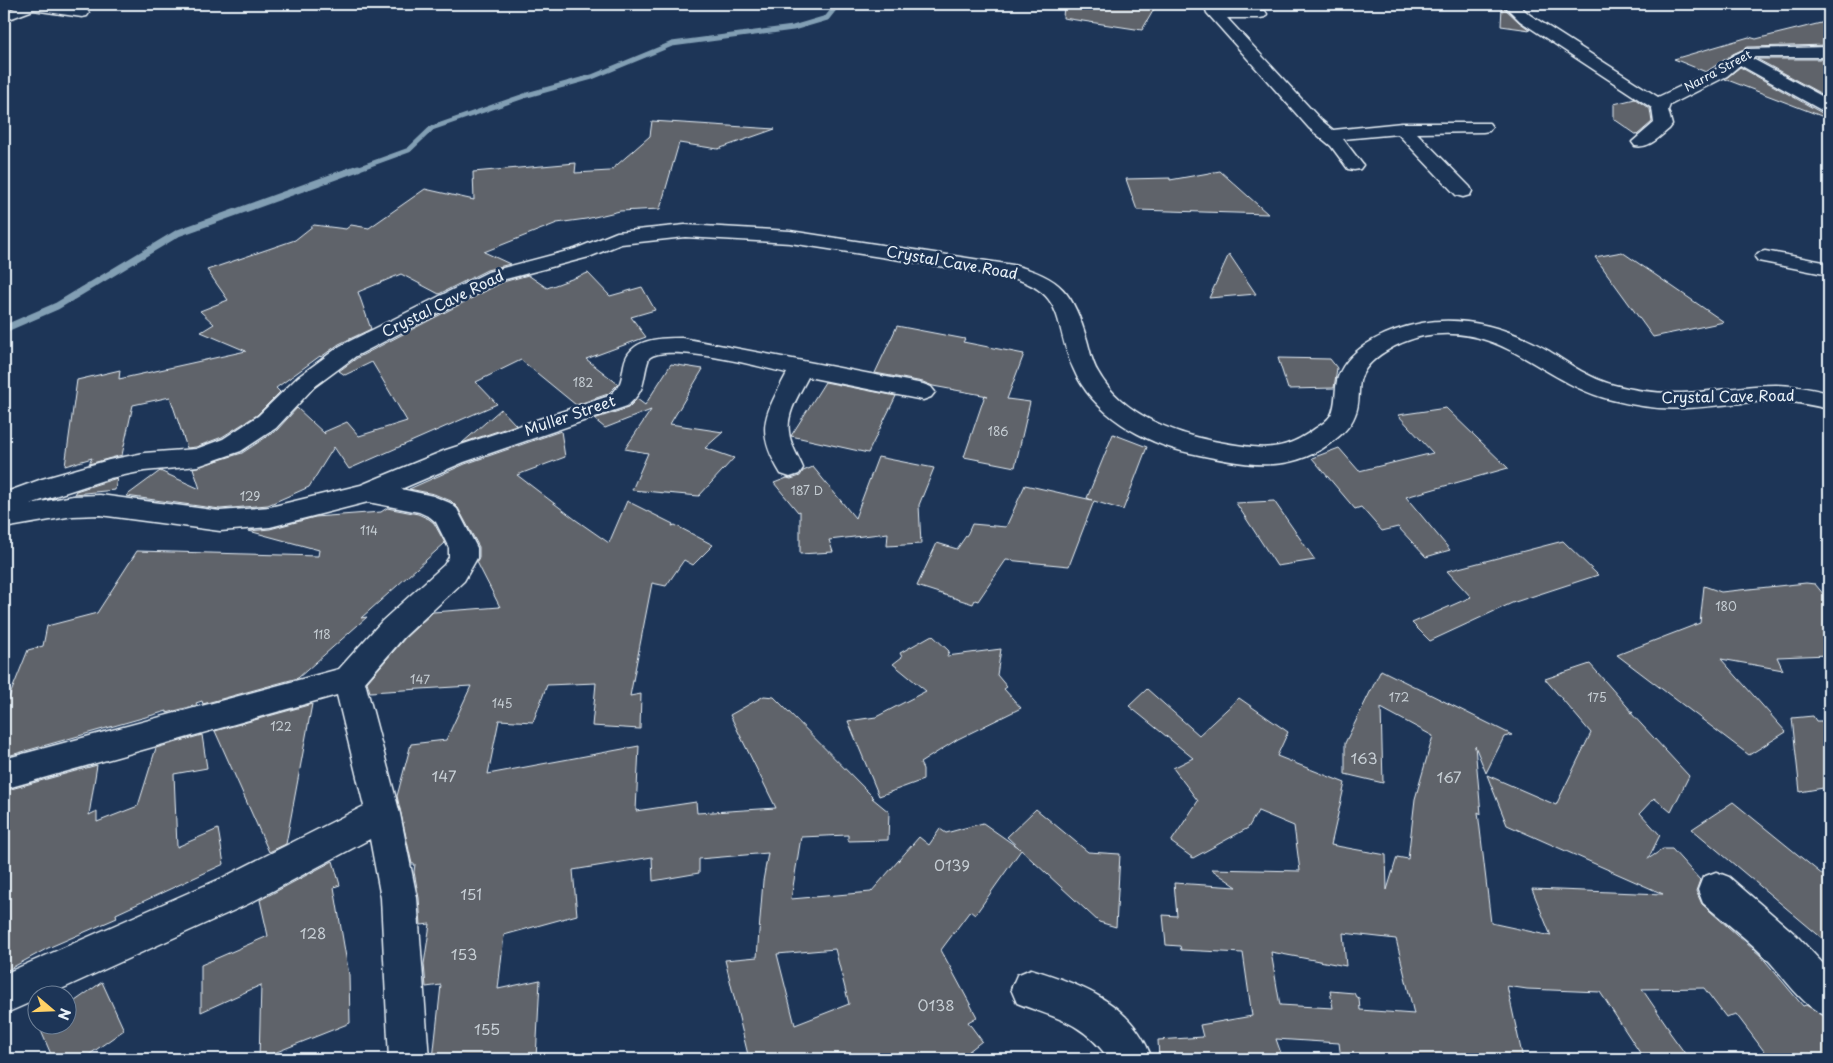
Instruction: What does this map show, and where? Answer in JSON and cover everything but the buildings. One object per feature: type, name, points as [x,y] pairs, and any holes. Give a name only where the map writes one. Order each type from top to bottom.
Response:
[{"type":"street","points":[[1510,4],[1525,18],[1660,106],[1663,125],[1641,142]]},
{"type":"street","points":[[4,18],[34,5],[82,13]]},
{"type":"street","points":[[1214,9],[1260,14]]},
{"type":"street","points":[[1214,9],[1315,124],[1331,135],[1344,148],[1354,165]]},
{"type":"street","name":"Narra Street","points":[[1660,106],[1662,102],[1670,97],[1721,73],[1746,54],[1761,50],[1829,52]]},
{"type":"street","points":[[1740,58],[1829,106]]},
{"type":"street","points":[[1331,135],[1377,128],[1484,126]]},
{"type":"street","points":[[1402,128],[1463,191]]},
{"type":"street","name":"Crystal Cave Road","points":[[4,503],[51,486],[109,470],[144,462],[198,457],[216,452],[250,435],[267,422],[306,382],[348,351],[478,284],[495,276],[582,252],[617,238],[665,232],[686,231],[790,237],[1013,271],[1032,278],[1048,285],[1067,312],[1086,372],[1107,400],[1145,428],[1185,443],[1257,458],[1282,456],[1312,445],[1339,423],[1348,403],[1348,381],[1359,363],[1375,348],[1384,343],[1408,334],[1435,328],[1467,329],[1510,340],[1533,351],[1578,381],[1634,396],[1670,401],[1706,400],[1776,393],[1799,394],[1829,401]]},
{"type":"street","points":[[1765,257],[1829,269]]},
{"type":"street","name":"Muller Street","points":[[4,518],[73,506],[100,505],[193,519],[228,520],[270,517],[368,493],[455,456],[618,401],[626,396],[631,389],[635,374],[635,360],[638,354],[645,349],[663,344],[682,345],[923,392]]},
{"type":"street","points":[[790,468],[776,430],[782,406],[800,369]]},
{"type":"street","points":[[4,774],[348,679],[393,628],[454,573],[463,558],[462,548],[455,532],[447,516],[440,510],[424,504],[368,493]]},
{"type":"street","points":[[348,679],[383,814],[399,898],[409,1059]]},
{"type":"street","points":[[4,994],[235,891],[383,814]]},
{"type":"street","points":[[1716,890],[1783,948],[1805,974],[1829,997]]},
{"type":"street","points":[[1032,989],[1064,998],[1091,1012],[1121,1039],[1132,1059]]},
{"type":"waterway","points":[[354,170],[409,150],[432,128],[527,95],[592,77],[672,44],[793,28],[827,18],[838,4]]},
{"type":"waterway","points":[[4,329],[57,306],[178,233],[358,168]]}]
